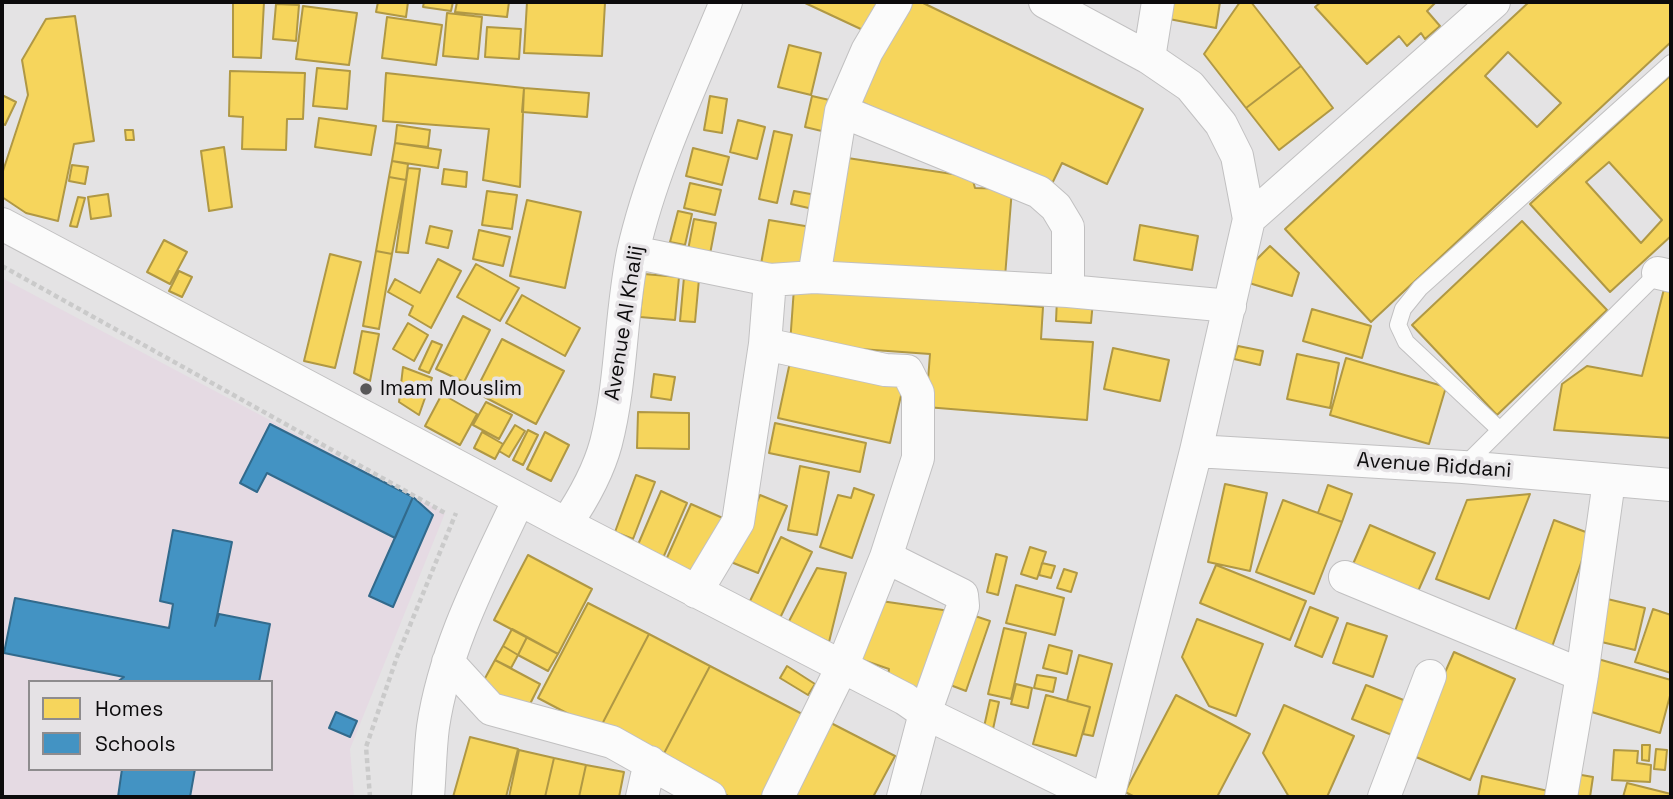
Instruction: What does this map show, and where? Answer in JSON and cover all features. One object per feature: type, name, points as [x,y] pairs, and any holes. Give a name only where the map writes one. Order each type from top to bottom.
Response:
[{"type":"street","name":"Avenue Al Khalij","points":[[566,524],[591,481],[606,442],[634,252],[651,190],[726,2]]},
{"type":"street","points":[[814,277],[841,111],[867,51],[896,2]]},
{"type":"street","points":[[1045,2],[1149,58],[1190,86],[1222,124],[1237,156],[1249,219],[1196,451],[1108,797]]},
{"type":"street","points":[[1149,58],[1158,2]]},
{"type":"street","points":[[1249,219],[1493,2]]},
{"type":"street","points":[[841,111],[1039,192],[1056,207],[1068,227],[1068,291]]},
{"type":"street","points":[[2,224],[566,524],[905,699],[925,713],[1097,797]]},
{"type":"street","points":[[634,252],[770,280],[814,277],[1068,291],[1230,306]]},
{"type":"street","points":[[696,592],[738,522],[765,344],[770,280]]},
{"type":"street","points":[[765,344],[885,370],[906,371],[918,393],[918,458],[886,557],[842,667],[778,797]]},
{"type":"street","name":"Avenue Riddani","points":[[1196,451],[1463,467],[1671,485]]},
{"type":"street","points":[[1561,797],[1582,675],[1609,481]]},
{"type":"street","points":[[428,797],[433,727],[449,662],[469,607],[519,499]]},
{"type":"street","points":[[886,557],[962,595],[963,606],[925,713],[903,797]]},
{"type":"street","points":[[1345,577],[1582,675]]},
{"type":"street","points":[[449,662],[491,709],[612,742],[710,797]]},
{"type":"street","points":[[1384,797],[1430,676]]},
{"type":"street","points":[[642,797],[650,762]]},
{"type":"lane","points":[[1500,430],[1406,342],[1398,325],[1403,309],[1420,288],[1671,63]]},
{"type":"lane","points":[[1463,467],[1667,270]]},
{"type":"path","points":[[2,266],[445,513]]},
{"type":"path","points":[[370,797],[366,747],[397,657],[456,513]]},
{"type":"shaded area","points":[[2,278],[445,513],[350,749],[354,797],[2,797]]},
{"type":"building: Homes","points":[[233,2],[264,2],[261,58],[233,57]]},
{"type":"building: Homes","points":[[378,2],[408,2],[406,17],[376,12]]},
{"type":"building: Homes","points":[[424,2],[453,2],[451,11],[423,7]]},
{"type":"building: Homes","points":[[457,2],[509,2],[507,17],[455,12]]},
{"type":"building: Homes","points":[[527,2],[605,3],[602,56],[524,53]]},
{"type":"building: Homes","points":[[803,2],[879,2],[865,31]]},
{"type":"building: Homes","points":[[900,2],[921,2],[1143,109],[1107,184],[1062,163],[1048,192],[853,98]]},
{"type":"building: Homes","points":[[1172,2],[1220,2],[1216,28],[1169,19]]},
{"type":"building: Homes","points":[[1240,2],[1251,2],[1301,66],[1246,108],[1204,54]]},
{"type":"building: Homes","points":[[1321,2],[1436,2],[1427,11],[1440,26],[1425,39],[1421,33],[1407,46],[1399,36],[1367,64],[1315,7]]},
{"type":"building: Homes","points":[[1529,2],[1671,2],[1671,42],[1371,322],[1285,229]],"holes":[[[1508,52],[1561,103],[1537,127],[1485,76]]]},
{"type":"building: Homes","points":[[276,4],[299,5],[296,41],[273,39]]},
{"type":"building: Homes","points":[[303,6],[357,13],[349,65],[296,59]]},
{"type":"building: Homes","points":[[447,13],[482,17],[478,59],[443,56]]},
{"type":"building: Homes","points":[[75,16],[94,141],[74,144],[58,221],[26,213],[2,197],[2,174],[28,95],[22,60],[46,19]]},
{"type":"building: Homes","points":[[387,17],[442,25],[436,65],[382,58]]},
{"type":"building: Homes","points":[[487,27],[521,29],[519,59],[485,57]]},
{"type":"building: Homes","points":[[789,45],[821,53],[811,95],[778,87]]},
{"type":"building: Homes","points":[[1301,66],[1333,108],[1279,150],[1246,108]]},
{"type":"building: Homes","points":[[317,68],[350,71],[347,109],[313,106]]},
{"type":"building: Homes","points":[[230,71],[305,73],[303,119],[287,119],[286,150],[242,149],[243,117],[229,116]]},
{"type":"building: Homes","points":[[386,73],[524,88],[520,187],[483,180],[489,129],[383,121]]},
{"type":"building: Homes","points":[[1671,75],[1671,236],[1610,292],[1530,204]],"holes":[[[1609,162],[1662,220],[1641,243],[1586,182]]]},
{"type":"building: Homes","points":[[524,88],[589,93],[587,117],[522,112]]},
{"type":"building: Homes","points":[[2,95],[16,102],[5,125],[2,123]]},
{"type":"building: Homes","points":[[710,96],[727,99],[722,133],[704,130]]},
{"type":"building: Homes","points":[[812,96],[838,102],[830,133],[805,127]]},
{"type":"building: Homes","points":[[319,118],[376,126],[371,155],[315,147]]},
{"type":"building: Homes","points":[[738,120],[765,127],[757,159],[730,152]]},
{"type":"building: Homes","points":[[397,125],[430,130],[428,147],[395,143]]},
{"type":"building: Homes","points":[[125,130],[133,130],[134,140],[126,140]]},
{"type":"building: Homes","points":[[774,131],[792,135],[777,203],[759,199]]},
{"type":"building: Homes","points":[[395,143],[441,150],[438,168],[392,161]]},
{"type":"building: Homes","points":[[224,147],[232,207],[209,211],[201,151]]},
{"type":"building: Homes","points":[[693,148],[729,157],[722,185],[686,176]]},
{"type":"building: Homes","points":[[841,157],[972,177],[975,188],[1012,189],[1005,277],[828,264]]},
{"type":"building: Homes","points":[[392,161],[408,164],[406,180],[389,177]]},
{"type":"building: Homes","points":[[72,165],[88,167],[85,184],[69,181]]},
{"type":"building: Homes","points":[[408,168],[420,169],[408,253],[396,252]]},
{"type":"building: Homes","points":[[444,169],[467,172],[466,187],[442,184]]},
{"type":"building: Homes","points":[[389,177],[406,180],[392,254],[376,251]]},
{"type":"building: Homes","points":[[690,183],[721,190],[715,215],[684,208]]},
{"type":"building: Homes","points":[[487,191],[517,195],[512,229],[482,225]]},
{"type":"building: Homes","points":[[794,191],[816,195],[813,209],[791,204]]},
{"type":"building: Homes","points":[[108,194],[111,216],[91,219],[88,197]]},
{"type":"building: Homes","points":[[78,197],[85,198],[77,227],[70,226]]},
{"type":"building: Homes","points":[[527,200],[581,212],[565,288],[510,276]]},
{"type":"building: Homes","points":[[678,211],[692,214],[685,245],[670,242]]},
{"type":"building: Homes","points":[[694,219],[716,223],[710,254],[688,250]]},
{"type":"building: Homes","points":[[769,220],[811,227],[803,272],[761,264]]},
{"type":"building: Homes","points":[[1522,221],[1607,310],[1497,415],[1412,325]]},
{"type":"building: Homes","points":[[1140,225],[1198,236],[1192,270],[1134,260]]},
{"type":"building: Homes","points":[[430,226],[452,231],[448,248],[426,243]]},
{"type":"building: Homes","points":[[479,230],[510,237],[503,266],[473,259]]},
{"type":"building: Homes","points":[[164,240],[187,252],[170,284],[147,272]]},
{"type":"building: Homes","points":[[1270,246],[1299,273],[1292,296],[1249,283],[1255,261]]},
{"type":"building: Homes","points":[[376,251],[392,254],[379,329],[363,326]]},
{"type":"building: Homes","points":[[330,254],[361,262],[335,368],[304,361]]},
{"type":"building: Homes","points":[[438,259],[461,271],[431,328],[409,315],[413,306],[388,292],[395,279],[420,293]]},
{"type":"building: Homes","points":[[476,264],[519,288],[500,321],[457,297]]},
{"type":"building: Homes","points":[[179,271],[192,277],[182,297],[169,291]]},
{"type":"building: Homes","points":[[644,274],[679,277],[675,320],[640,317]]},
{"type":"building: Homes","points":[[684,277],[699,279],[695,322],[680,321]]},
{"type":"building: Homes","points":[[794,288],[1043,307],[1041,339],[1093,342],[1087,420],[926,407],[930,354],[790,344]]},
{"type":"building: Homes","points":[[1664,289],[1671,290],[1671,438],[1554,430],[1562,384],[1587,366],[1642,376]]},
{"type":"building: Homes","points":[[522,295],[580,328],[565,356],[506,323]]},
{"type":"building: Homes","points":[[1057,299],[1093,301],[1091,323],[1056,321]]},
{"type":"building: Homes","points":[[1312,309],[1371,326],[1362,358],[1303,341]]},
{"type":"building: Homes","points":[[463,316],[490,330],[464,382],[436,369]]},
{"type":"building: Homes","points":[[408,323],[428,335],[414,361],[393,349]]},
{"type":"building: Homes","points":[[362,331],[379,334],[370,381],[354,373]]},
{"type":"building: Homes","points":[[502,339],[564,371],[536,424],[475,392]]},
{"type":"building: Homes","points":[[432,341],[442,345],[429,373],[419,369]]},
{"type":"building: Homes","points":[[1238,346],[1263,351],[1260,365],[1234,359]]},
{"type":"building: Homes","points":[[1113,348],[1169,360],[1160,401],[1104,389]]},
{"type":"building: Homes","points":[[1297,354],[1339,363],[1330,408],[1287,399]]},
{"type":"building: Homes","points":[[1346,358],[1446,387],[1429,444],[1330,415]]},
{"type":"building: Homes","points":[[790,362],[903,387],[890,443],[778,418]]},
{"type":"building: Homes","points":[[403,367],[432,378],[419,415],[399,402]]},
{"type":"building: Homes","points":[[654,374],[675,377],[671,400],[651,397]]},
{"type":"building: Homes","points":[[442,394],[477,414],[460,445],[425,426]]},
{"type":"building: Homes","points":[[486,402],[512,415],[499,439],[473,425]]},
{"type":"building: Homes","points":[[638,412],[689,413],[689,449],[637,448]]},
{"type":"building: Homes","points":[[775,423],[866,443],[860,472],[769,453]]},
{"type":"building: Homes","points":[[515,425],[525,431],[509,457],[499,451]]},
{"type":"building: Homes","points":[[528,430],[538,435],[523,465],[513,460]]},
{"type":"building: Homes","points":[[482,432],[503,444],[495,459],[474,448]]},
{"type":"building: Homes","points":[[545,432],[569,445],[551,481],[527,469]]},
{"type":"building: Homes","points":[[800,466],[829,472],[817,535],[788,530]]},
{"type":"building: Homes","points":[[636,475],[655,482],[633,539],[615,532]]},
{"type":"building: Homes","points":[[1225,484],[1267,493],[1250,571],[1208,562]]},
{"type":"building: Homes","points":[[1328,485],[1352,494],[1342,522],[1318,513]]},
{"type":"building: Homes","points":[[854,488],[874,495],[852,558],[820,547],[838,495],[851,498]]},
{"type":"building: Homes","points":[[661,491],[687,503],[663,558],[637,547]]},
{"type":"building: Homes","points":[[1530,494],[1489,599],[1436,579],[1467,500]]},
{"type":"building: Homes","points":[[760,495],[787,506],[758,573],[731,562]]},
{"type":"building: Homes","points":[[1283,500],[1342,522],[1314,594],[1256,572]]},
{"type":"building: Homes","points":[[691,504],[725,519],[700,575],[666,560]]},
{"type":"building: Homes","points":[[1554,520],[1591,534],[1552,647],[1514,634]]},
{"type":"building: Homes","points":[[1370,525],[1435,553],[1415,598],[1350,571]]},
{"type":"building: Homes","points":[[781,537],[812,552],[780,618],[749,603]]},
{"type":"building: Homes","points":[[1030,547],[1046,552],[1037,579],[1021,574]]},
{"type":"building: Homes","points":[[996,554],[1007,557],[998,595],[987,592]]},
{"type":"building: Homes","points":[[528,555],[592,589],[558,654],[494,620]]},
{"type":"building: Homes","points":[[1042,563],[1055,566],[1051,578],[1039,575]]},
{"type":"building: Homes","points":[[1216,565],[1306,601],[1290,640],[1200,603]]},
{"type":"building: Homes","points":[[817,568],[846,573],[829,642],[788,623]]},
{"type":"building: Homes","points":[[1064,569],[1077,573],[1071,592],[1057,588]]},
{"type":"building: Homes","points":[[1016,585],[1064,598],[1055,635],[1006,623]]},
{"type":"building: Homes","points":[[1599,597],[1645,608],[1635,650],[1589,639]]},
{"type":"building: Homes","points":[[881,601],[950,611],[921,697],[887,681],[889,669],[860,659]]},
{"type":"building: Homes","points":[[588,603],[649,634],[599,730],[538,698]]},
{"type":"building: Homes","points":[[1310,607],[1338,618],[1322,657],[1295,646]]},
{"type":"building: Homes","points":[[1653,609],[1671,615],[1671,673],[1635,662]]},
{"type":"building: Homes","points":[[969,614],[990,621],[966,691],[945,683]]},
{"type":"building: Homes","points":[[1197,619],[1263,644],[1236,716],[1209,706],[1182,657]]},
{"type":"building: Homes","points":[[1347,623],[1387,636],[1373,677],[1333,663]]},
{"type":"building: Homes","points":[[1004,628],[1026,633],[1011,699],[988,694]]},
{"type":"building: Homes","points":[[512,629],[527,637],[518,655],[503,646]]},
{"type":"building: Homes","points":[[649,634],[710,666],[660,761],[599,730]]},
{"type":"building: Homes","points":[[527,637],[558,654],[548,671],[518,655]]},
{"type":"building: Homes","points":[[1049,645],[1072,651],[1067,674],[1043,668]]},
{"type":"building: Homes","points":[[503,646],[518,655],[511,668],[495,660]]},
{"type":"building: Homes","points":[[1454,652],[1515,679],[1470,780],[1409,754]]},
{"type":"building: Homes","points":[[1079,655],[1112,664],[1093,736],[1083,734],[1090,707],[1067,701]]},
{"type":"building: Homes","points":[[1591,657],[1671,680],[1671,692],[1660,733],[1582,709]]},
{"type":"building: Homes","points":[[495,660],[540,684],[524,716],[478,691]]},
{"type":"building: Homes","points":[[710,666],[806,716],[764,797],[730,797],[660,761]]},
{"type":"building: Homes","points":[[787,666],[815,684],[808,695],[780,678]]},
{"type":"building: Homes","points":[[1037,675],[1056,678],[1053,692],[1034,688]]},
{"type":"building: Homes","points":[[1016,684],[1032,688],[1028,708],[1011,704]]},
{"type":"building: Homes","points":[[1366,685],[1406,701],[1392,735],[1352,719]]},
{"type":"building: Homes","points":[[1046,695],[1090,707],[1076,756],[1033,744]]},
{"type":"building: Homes","points":[[1176,695],[1250,734],[1217,797],[1135,797],[1125,792]]},
{"type":"building: Homes","points":[[990,700],[999,702],[991,738],[982,736]]},
{"type":"building: Homes","points":[[1284,705],[1354,736],[1327,797],[1289,797],[1263,753]]},
{"type":"building: Homes","points":[[829,722],[895,756],[873,797],[789,797]]},
{"type":"building: Homes","points":[[470,737],[518,749],[506,797],[453,797]]},
{"type":"building: Homes","points":[[1642,745],[1650,745],[1649,761],[1642,760]]},
{"type":"building: Homes","points":[[1656,749],[1667,750],[1665,770],[1654,769]]},
{"type":"building: Homes","points":[[519,750],[554,758],[545,797],[509,797]]},
{"type":"building: Homes","points":[[1614,750],[1638,751],[1637,763],[1651,765],[1650,782],[1612,780]]},
{"type":"building: Homes","points":[[554,758],[586,765],[579,797],[545,797]]},
{"type":"building: Homes","points":[[586,765],[624,772],[619,797],[579,797]]},
{"type":"building: Homes","points":[[1570,773],[1593,777],[1590,797],[1566,797]]},
{"type":"building: Homes","points":[[1482,776],[1557,793],[1556,797],[1478,797]]},
{"type":"building: Homes","points":[[1627,783],[1671,794],[1671,797],[1623,797]]},
{"type":"building: Schools","points":[[270,424],[413,497],[395,538],[267,473],[257,492],[240,483]]},
{"type":"building: Schools","points":[[413,497],[433,515],[393,607],[369,596]]},
{"type":"building: Schools","points":[[173,530],[232,542],[215,626],[219,614],[270,624],[259,680],[120,680],[124,677],[4,653],[15,598],[169,628],[173,604],[160,601]]},
{"type":"building: Schools","points":[[336,712],[357,721],[350,737],[329,728]]},
{"type":"building: Schools","points":[[122,771],[195,771],[190,797],[118,797]]},
{"type":"place","name":"Imam Mouslim","points":[[366,389]]}]
